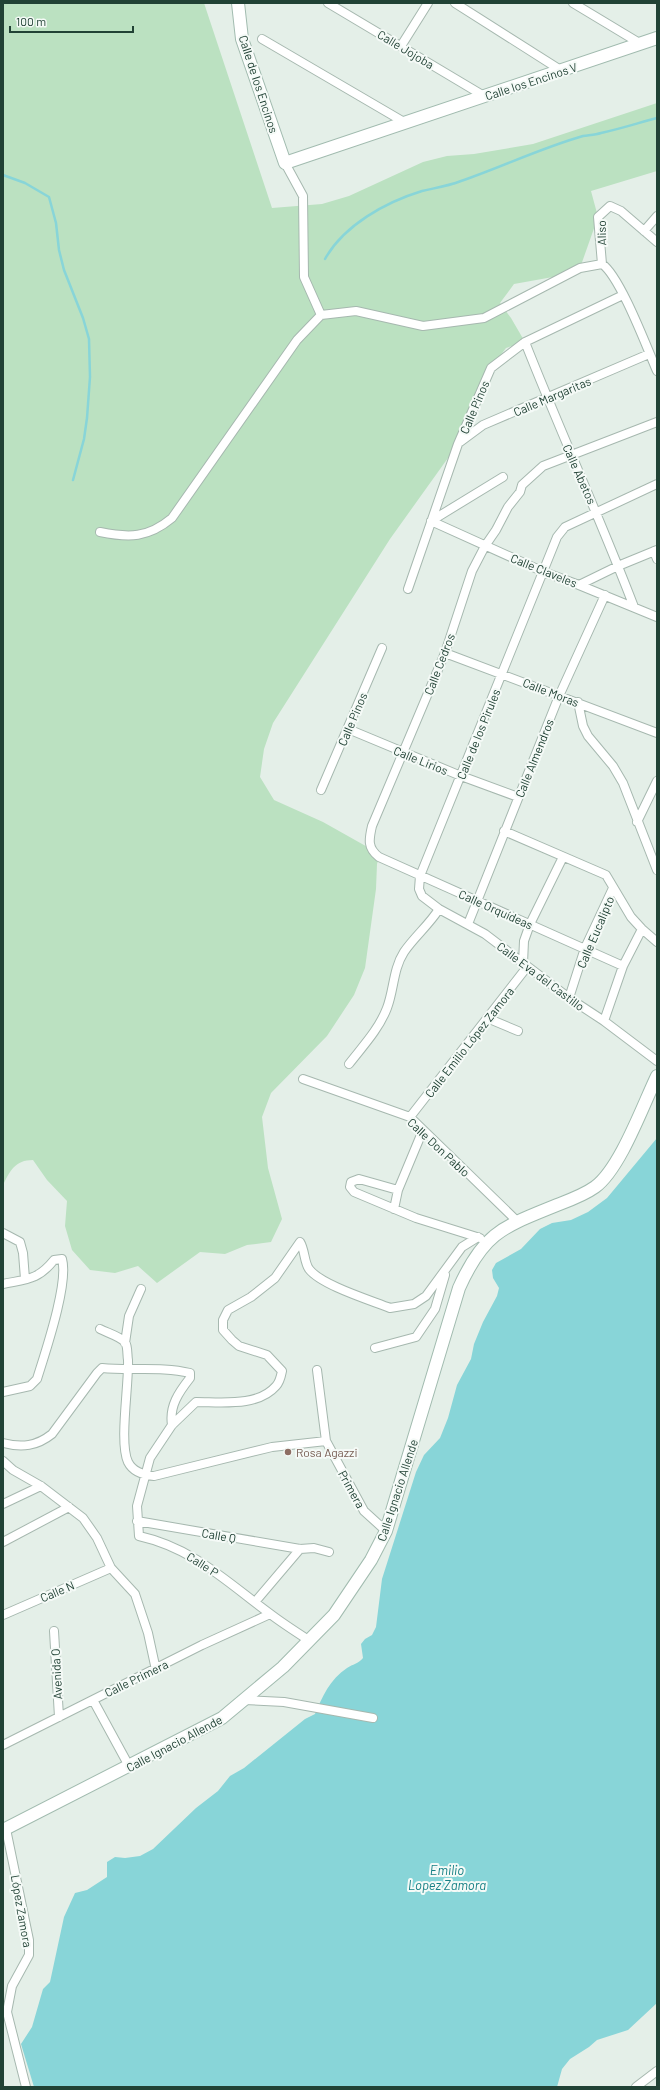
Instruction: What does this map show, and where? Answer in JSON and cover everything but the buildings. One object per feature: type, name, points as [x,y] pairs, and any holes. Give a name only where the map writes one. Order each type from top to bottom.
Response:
[{"type":"street","name":"Calle de los Encinos","points":[[238,3],[242,39],[285,163]]},
{"type":"street","name":"Calle Jojoba","points":[[328,3],[484,96]]},
{"type":"street","points":[[401,46],[428,3]]},
{"type":"street","points":[[455,3],[562,71]]},
{"type":"street","points":[[573,3],[641,44]]},
{"type":"street","name":"Calle los Encinos V","points":[[285,163],[657,38]]},
{"type":"street","points":[[262,39],[404,122]]},
{"type":"street","points":[[285,163],[303,196],[304,277],[321,315]]},
{"type":"street","name":"Aliso","points":[[602,264],[598,217],[610,206],[621,211],[644,231]]},
{"type":"street","points":[[657,216],[644,231],[657,242]]},
{"type":"street","points":[[100,532],[123,537],[145,534],[161,527],[172,518],[297,340],[321,315],[356,311],[423,326],[484,318],[580,268],[602,264],[609,268],[657,371]]},
{"type":"street","name":"Calle Pinos","points":[[408,589],[458,444],[491,368],[525,342],[623,296]]},
{"type":"street","name":"Calle Abetos","points":[[525,342],[571,455],[596,511],[634,607]]},
{"type":"street","name":"Calle Margaritas","points":[[458,444],[483,424],[548,399],[649,354]]},
{"type":"street","name":"Calle Cedros","points":[[371,849],[369,840],[372,826],[445,653],[472,571],[508,507],[520,492],[522,485],[543,466],[657,422]]},
{"type":"street","points":[[431,521],[503,477]]},
{"type":"street","name":"Calle de los Pirules","points":[[422,896],[419,889],[420,876],[560,532],[565,527],[596,511],[657,484]]},
{"type":"street","name":"Calle Claveles","points":[[431,521],[544,572],[605,595],[657,617]]},
{"type":"street","points":[[579,585],[618,566],[656,553]]},
{"type":"street","name":"Calle Almendros","points":[[468,924],[559,696],[605,595]]},
{"type":"street","name":"Calle Pinos","points":[[322,790],[382,648]]},
{"type":"street","name":"Calle Moras","points":[[445,653],[657,733]]},
{"type":"street","points":[[578,702],[583,726],[588,736],[613,766],[623,783],[657,870]]},
{"type":"street","name":"Calle Lirios","points":[[348,729],[403,753],[518,797]]},
{"type":"street","points":[[637,822],[657,781]]},
{"type":"street","points":[[504,831],[606,876],[622,904],[642,929],[657,942]]},
{"type":"street","name":"Calle Orquídeas","points":[[371,849],[379,857],[623,966]]},
{"type":"street","points":[[525,965],[524,941],[530,924],[563,857]]},
{"type":"street","name":"Calle Eucalipto","points":[[570,998],[585,948],[613,888]]},
{"type":"street","name":"Calle Eva del Castillo","points":[[422,896],[439,909],[486,934],[525,965],[657,1061]]},
{"type":"street","points":[[349,1064],[380,1025],[387,1007],[397,965],[404,952],[432,920],[439,909]]},
{"type":"street","points":[[604,1021],[623,966],[642,929]]},
{"type":"street","name":"Calle Emilio López Zamora","points":[[410,1117],[487,1018],[525,965]]},
{"type":"street","points":[[487,1018],[518,1030]]},
{"type":"street","name":"Calle Ignacio Allende","points":[[4,1830],[222,1718],[310,1641],[334,1615],[371,1560],[386,1531],[459,1288],[476,1255],[482,1239],[517,1222],[577,1197],[599,1183],[607,1175],[619,1155],[657,1076]]},
{"type":"street","name":"Calle Don Pablo","points":[[303,1079],[410,1117],[517,1222]]},
{"type":"street","points":[[394,1209],[398,1190],[423,1130]]},
{"type":"street","points":[[398,1190],[359,1179],[351,1182],[350,1187],[354,1192],[394,1209],[482,1239]]},
{"type":"street","points":[[3,1233],[20,1242],[23,1253],[24,1279]]},
{"type":"street","points":[[375,1348],[416,1337],[434,1309],[446,1270],[462,1247],[482,1239]]},
{"type":"street","name":"Calle P","points":[[310,1641],[270,1614],[205,1563],[163,1542],[140,1536],[137,1506],[150,1458],[172,1425],[196,1402],[246,1401],[267,1394],[278,1384],[282,1371],[278,1365],[267,1355],[239,1346],[223,1330],[223,1320],[228,1310],[251,1297],[275,1278],[300,1242],[308,1268],[320,1279],[390,1308],[414,1304],[426,1296],[446,1270]]},
{"type":"street","points":[[3,1284],[37,1276],[44,1272],[54,1260],[62,1259],[63,1277],[54,1321],[37,1379],[30,1386],[3,1392]]},
{"type":"street","points":[[141,1289],[129,1316],[125,1343],[128,1371],[125,1446],[128,1462],[138,1473],[145,1476],[154,1476],[272,1447],[326,1441],[317,1370]]},
{"type":"street","points":[[100,1329],[125,1343]]},
{"type":"street","points":[[3,1443],[23,1446],[43,1441],[52,1434],[97,1372],[102,1368],[128,1371],[179,1370],[190,1373],[190,1378],[176,1396],[171,1416],[172,1425]]},
{"type":"street","name":"Primera","points":[[326,1441],[364,1511],[386,1531]]},
{"type":"street","points":[[3,1461],[13,1470],[41,1486],[83,1518],[97,1538],[111,1568],[135,1594],[148,1632],[156,1670]]},
{"type":"street","points":[[3,1504],[41,1486]]},
{"type":"street","points":[[3,1542],[69,1507]]},
{"type":"street","name":"Calle Q","points":[[138,1521],[300,1549],[314,1548],[329,1552]]},
{"type":"street","points":[[255,1602],[300,1549]]},
{"type":"street","name":"Calle N","points":[[3,1615],[111,1568]]},
{"type":"street","name":"Calle Primera","points":[[3,1745],[156,1670],[202,1645],[270,1614]]},
{"type":"street","name":"Avenida O","points":[[54,1631],[59,1717]]},
{"type":"street","points":[[93,1700],[129,1766]]},
{"type":"street","points":[[244,1700],[284,1702],[373,1718]]},
{"type":"street","name":"López Zamora","points":[[4,1830],[29,1940],[29,1955],[12,1986],[7,2012],[26,2087]]},
{"type":"street","points":[[636,2087],[657,2071]]},
{"type":"green space","points":[[3,3],[204,3],[272,208],[322,204],[349,196],[423,162],[447,156],[474,154],[533,144],[657,103],[657,171],[591,191],[598,217],[580,268],[564,275],[514,284],[500,303],[525,342],[506,348],[491,368],[458,444],[390,539],[273,723],[264,749],[260,777],[274,800],[323,822],[371,849],[379,857],[365,968],[354,995],[327,1036],[271,1093],[262,1117],[268,1168],[282,1219],[271,1242],[247,1245],[225,1254],[200,1252],[157,1283],[138,1266],[115,1273],[90,1270],[72,1250],[65,1226],[67,1201],[47,1180],[33,1160],[27,1160],[17,1164],[8,1175],[3,1185]]},
{"type":"water","name":"Emilio Lopez Zamora","points":[[657,1138],[657,2003],[628,2030],[597,2040],[570,2059],[562,2069],[557,2087],[34,2087],[21,2044],[32,2027],[43,1989],[50,1982],[64,1917],[75,1893],[87,1890],[107,1877],[107,1862],[115,1857],[125,1858],[140,1856],[153,1849],[196,1808],[218,1791],[230,1776],[244,1768],[305,1719],[315,1714],[324,1695],[336,1677],[341,1672],[363,1658],[361,1644],[365,1639],[372,1635],[376,1627],[382,1579],[416,1472],[424,1455],[440,1438],[448,1418],[457,1385],[471,1359],[474,1344],[483,1322],[497,1296],[499,1288],[493,1278],[492,1270],[496,1263],[521,1249],[540,1229],[552,1223],[571,1220],[588,1212],[607,1198]]},
{"type":"waterway","points":[[325,259],[333,247],[355,225],[367,216],[394,201],[422,191],[456,183],[567,141],[583,136],[615,130],[657,118]]},
{"type":"waterway","points":[[3,175],[25,183],[49,197],[56,223],[59,250],[64,270],[83,318],[89,339],[90,377],[87,418],[84,439],[73,480]]},
{"type":"place","name":"Rosa Agazzi","points":[[288,1452]]}]
